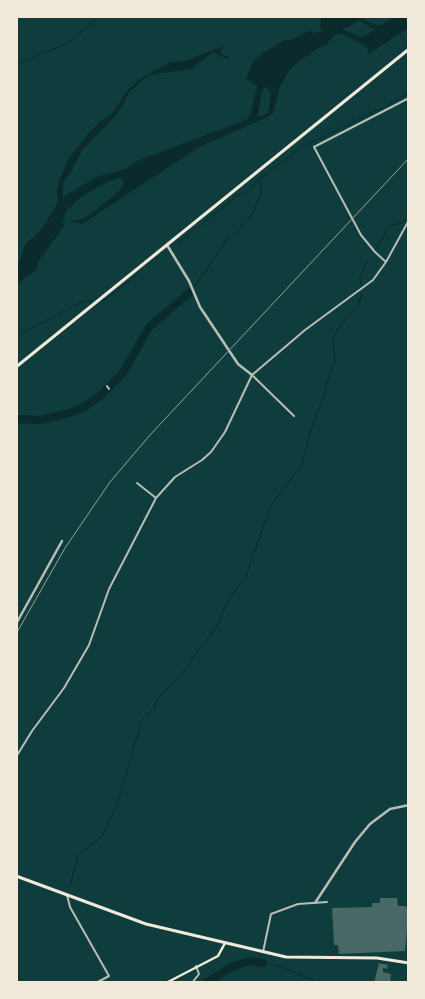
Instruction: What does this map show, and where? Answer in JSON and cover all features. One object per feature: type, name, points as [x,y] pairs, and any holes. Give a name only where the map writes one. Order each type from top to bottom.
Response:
[{"type":"main road","points":[[16,366],[408,50]]},
{"type":"main road","points":[[16,876],[146,924],[286,958],[377,958],[409,963]]},
{"type":"main road","points":[[166,983],[218,956],[225,944]]},
{"type":"street","points":[[386,262],[361,235],[314,147],[409,98]]},
{"type":"street","points":[[16,757],[32,730],[64,688],[89,645],[109,589],[156,498],[175,477],[202,460],[210,452],[230,423],[252,376],[305,330],[360,292],[373,280],[386,262],[409,220]]},
{"type":"street","points":[[167,245],[190,281],[200,307],[238,364],[294,416]]},
{"type":"street","points":[[138,483],[156,498]]},
{"type":"street","points":[[16,623],[62,541]]},
{"type":"street","points":[[315,903],[355,842],[370,824],[390,809],[409,805]]},
{"type":"street","points":[[67,895],[70,907],[109,976],[96,983]]},
{"type":"street","points":[[263,952],[272,914],[298,904],[327,902]]},
{"type":"street","points":[[192,983],[198,974],[196,966]]},
{"type":"water","points":[[320,16],[366,16],[365,21],[380,26],[396,16],[409,16],[409,27],[369,54],[367,54],[369,50],[364,45],[342,34],[335,34],[326,45],[316,49],[291,68],[280,86],[273,113],[270,116],[201,146],[82,224],[69,221],[83,219],[96,210],[121,189],[124,180],[119,178],[108,182],[84,195],[67,210],[62,222],[64,226],[38,262],[37,269],[16,285],[16,268],[24,251],[22,252],[25,245],[43,228],[58,202],[57,190],[60,178],[69,158],[89,133],[101,121],[110,116],[128,90],[140,79],[169,63],[188,60],[220,47],[223,47],[219,53],[230,58],[227,59],[213,52],[191,69],[149,75],[128,93],[124,104],[111,121],[82,150],[69,176],[64,180],[62,198],[96,177],[126,169],[139,160],[246,120],[250,115],[257,86],[246,79],[253,62],[261,54],[285,40],[291,40],[306,32],[312,31],[314,34],[323,30],[320,28],[321,19],[318,18]],"holes":[[[359,20],[371,28],[377,29],[361,37],[342,29],[351,26]],[[265,86],[271,94],[268,113],[258,117],[261,95]]]},
{"type":"building","points":[[380,898],[397,898],[398,906],[405,906],[409,909],[405,951],[339,954],[338,945],[334,945],[332,908],[372,907],[372,903],[380,903]]},
{"type":"building","points":[[379,963],[388,965],[387,969],[383,968],[383,972],[391,974],[390,983],[374,983]]},
{"type":"waterway","points":[[16,64],[69,43],[99,16]]},
{"type":"waterway","points":[[399,32],[406,42]]},
{"type":"waterway","points":[[195,286],[227,240],[251,218],[261,194],[261,185],[258,180],[300,148],[392,103],[409,92]]},
{"type":"waterway","points":[[251,188],[257,180]]},
{"type":"waterway","points":[[176,244],[245,192]]},
{"type":"waterway","points":[[375,250],[390,226],[401,223],[409,216]]},
{"type":"waterway","points":[[361,287],[360,278],[367,262]]},
{"type":"waterway","points":[[102,302],[141,272]]},
{"type":"waterway","points":[[16,421],[20,419],[40,420],[69,413],[84,407],[99,397],[123,373],[149,327],[190,292]]},
{"type":"waterway","points":[[70,886],[78,856],[102,836],[117,805],[142,720],[154,708],[159,697],[187,668],[193,657],[216,628],[228,600],[245,578],[271,505],[301,466],[313,423],[323,400],[329,375],[335,362],[333,339],[341,325],[358,305],[362,293]]},
{"type":"waterway","points":[[16,336],[82,302],[93,300]]},
{"type":"waterway","points":[[206,983],[231,967],[250,961],[263,963]]},
{"type":"waterway","points":[[263,963],[282,967],[319,983]]},
{"type":"railway","points":[[16,634],[65,548],[110,482],[150,435],[409,158]]}]
